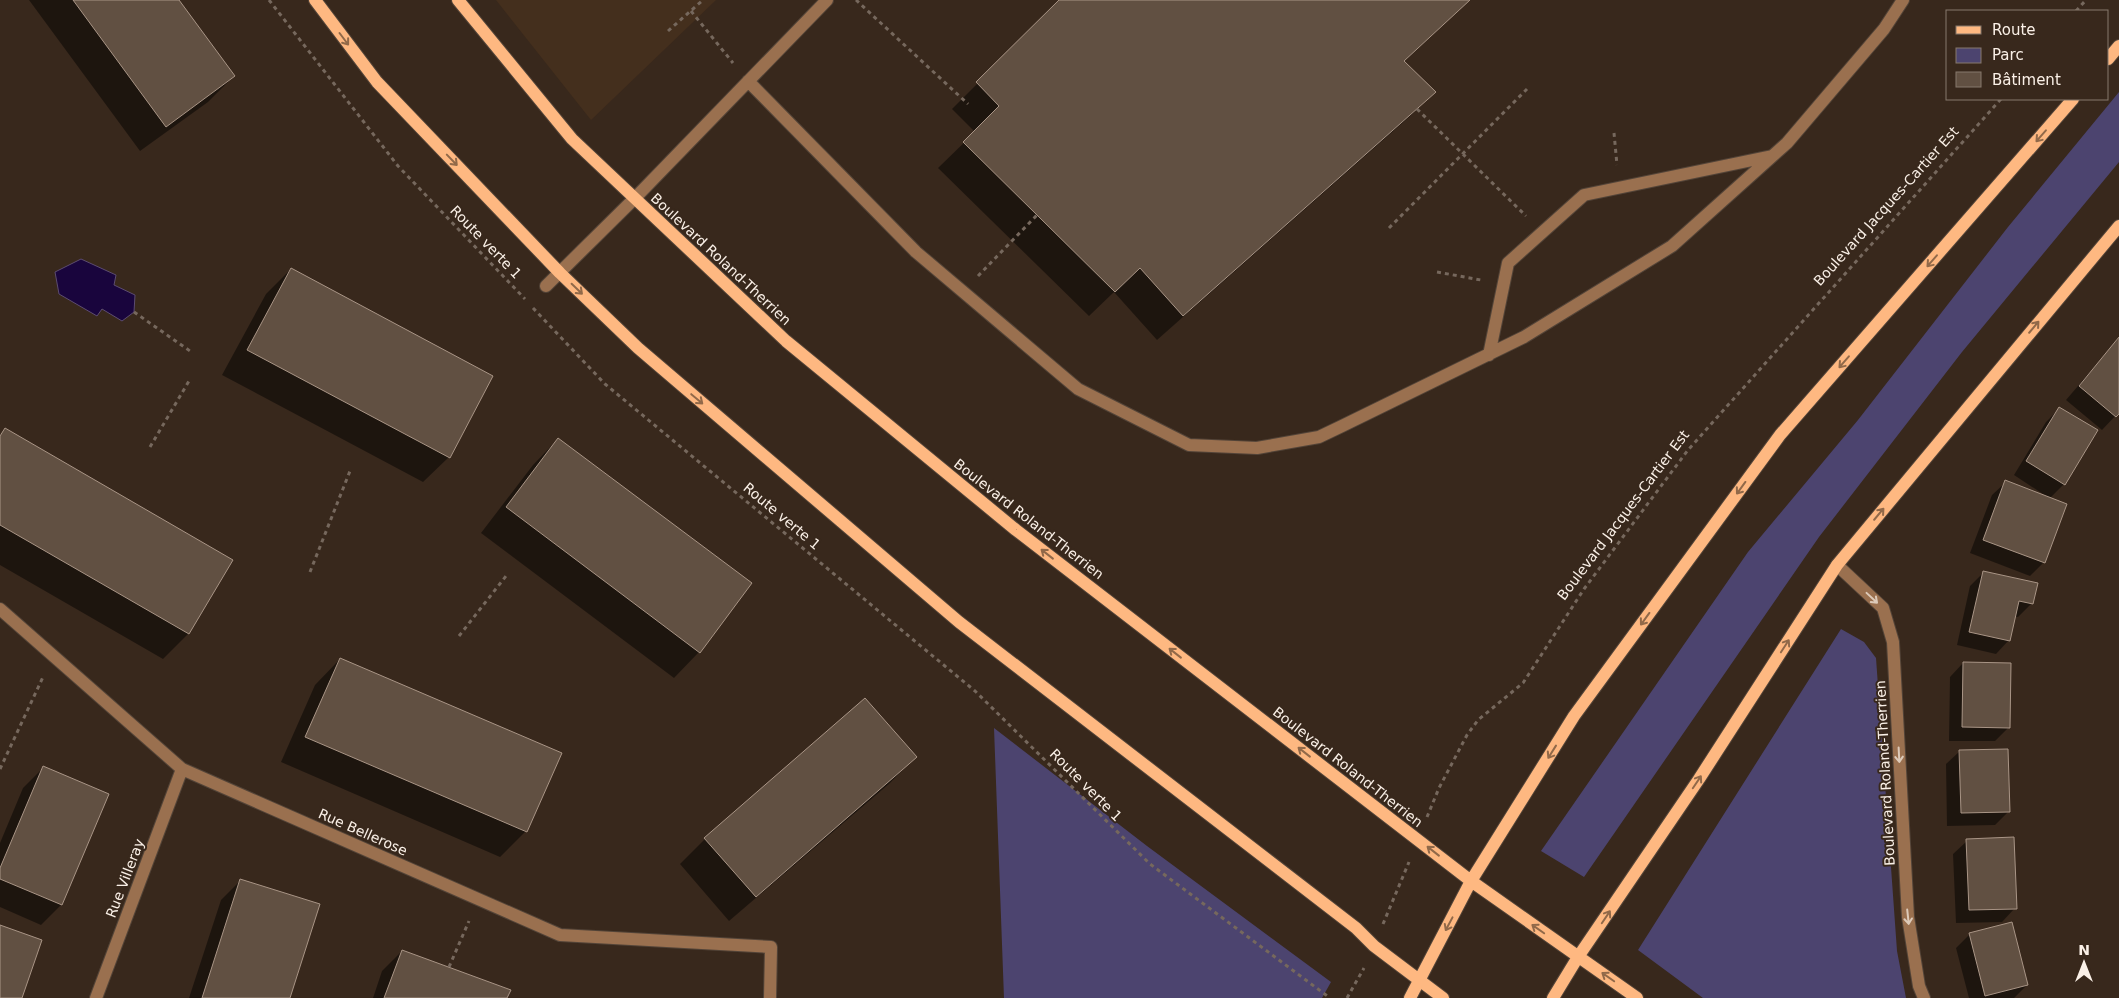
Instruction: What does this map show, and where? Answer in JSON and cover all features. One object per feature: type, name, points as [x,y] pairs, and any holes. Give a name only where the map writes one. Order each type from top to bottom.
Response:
[{"type":"main road","points":[[315,0],[377,82],[560,272],[638,348],[959,622],[1356,928],[1374,946],[1419,981],[1444,998]]},
{"type":"main road","name":"Boulevard Roland-Therrien","points":[[458,0],[572,139],[786,341],[1008,523],[1471,881],[1637,998]]},
{"type":"main road","points":[[2109,58],[2119,46]]},
{"type":"main road","points":[[1410,998],[1471,881],[1574,716],[1780,435],[2072,100]]},
{"type":"main road","points":[[1553,998],[1578,957],[1699,779],[1837,565],[2119,226]]},
{"type":"street","points":[[546,286],[635,198],[827,0]]},
{"type":"street","points":[[748,81],[916,252],[1078,390],[1189,445],[1257,448],[1319,437],[1524,337],[1672,246],[1787,143],[1884,29],[1903,0]]},
{"type":"street","points":[[1489,354],[1508,263],[1584,196],[1773,156]]},
{"type":"street","name":"Boulevard Roland-Therrien","points":[[1837,565],[1883,608],[1893,642],[1908,917],[1919,986],[1924,998]]},
{"type":"street","name":"Rue Bellerose","points":[[0,609],[182,769],[560,935],[771,947],[770,998]]},
{"type":"street","name":"Rue Villeray","points":[[96,998],[182,769]]},
{"type":"path","name":"Route verte 1","points":[[269,0],[398,166],[605,384],[975,692],[1150,864],[1330,998]]},
{"type":"path","points":[[668,32],[703,0]]},
{"type":"path","points":[[856,0],[968,104]]},
{"type":"path","points":[[2077,10],[2086,0]]},
{"type":"path","points":[[691,11],[748,81]]},
{"type":"path","points":[[1389,228],[1528,89]]},
{"type":"path","name":"Boulevard Jacques-Cartier Est","points":[[1347,998],[1369,959],[1439,788],[1467,735],[1478,720],[1523,683],[1584,590],[1688,450],[2000,100]]},
{"type":"path","points":[[1417,109],[1542,233]]},
{"type":"path","points":[[1614,133],[1619,188]]},
{"type":"path","points":[[963,291],[1037,216]]},
{"type":"path","points":[[1438,272],[1504,284]]},
{"type":"path","points":[[134,312],[190,351]]},
{"type":"path","points":[[150,446],[189,381]]},
{"type":"path","points":[[310,572],[350,472]]},
{"type":"path","points":[[459,636],[506,576]]},
{"type":"path","points":[[0,769],[53,656]]},
{"type":"path","points":[[449,967],[478,899]]},
{"type":"shaded area","points":[[496,0],[716,0],[591,120]]},
{"type":"shaded area","points":[[81,259],[116,275],[114,285],[135,295],[134,312],[122,321],[102,309],[97,316],[59,294],[55,272]]},
{"type":"green space","points":[[2119,92],[2119,162],[1962,352],[1819,537],[1584,877],[1541,851],[1748,552],[1858,420],[2008,227]]},
{"type":"green space","points":[[1841,629],[1864,642],[1876,658],[1897,951],[1906,998],[1703,998],[1638,950]]},
{"type":"green space","points":[[994,728],[1147,846],[1331,982],[1322,998],[1004,998]]},
{"type":"building","points":[[73,0],[179,0],[235,76],[166,127]]},
{"type":"building","points":[[1059,0],[1470,0],[1404,61],[1436,92],[1183,316],[1140,268],[1115,292],[963,142],[999,106],[976,82]]},
{"type":"building","points":[[291,268],[493,376],[450,458],[247,350]]},
{"type":"building","points":[[2119,337],[2119,414],[2116,417],[2079,386]]},
{"type":"building","points":[[2059,407],[2098,430],[2065,485],[2026,461]]},
{"type":"building","points":[[5,428],[233,560],[189,634],[0,525],[0,436]]},
{"type":"building","points":[[558,438],[752,583],[700,653],[506,507]]},
{"type":"building","points":[[2005,480],[2067,504],[2045,563],[1983,540]]},
{"type":"building","points":[[1983,571],[2038,583],[2033,604],[2019,601],[2010,641],[1969,632]]},
{"type":"building","points":[[340,658],[562,753],[527,832],[305,737]]},
{"type":"building","points":[[1963,662],[2011,663],[2010,728],[1962,727]]},
{"type":"building","points":[[865,698],[917,757],[756,897],[704,838]]},
{"type":"building","points":[[2008,749],[2010,812],[1961,813],[1959,750]]},
{"type":"building","points":[[43,766],[109,794],[62,905],[0,879],[0,868]]},
{"type":"building","points":[[2014,837],[2017,909],[1969,910],[1966,839]]},
{"type":"building","points":[[240,879],[320,904],[290,998],[202,998]]},
{"type":"building","points":[[2012,922],[2028,985],[1985,996],[1969,933]]},
{"type":"building","points":[[0,925],[42,940],[22,998],[0,998]]},
{"type":"building","points":[[402,950],[511,990],[507,998],[384,998]]}]
